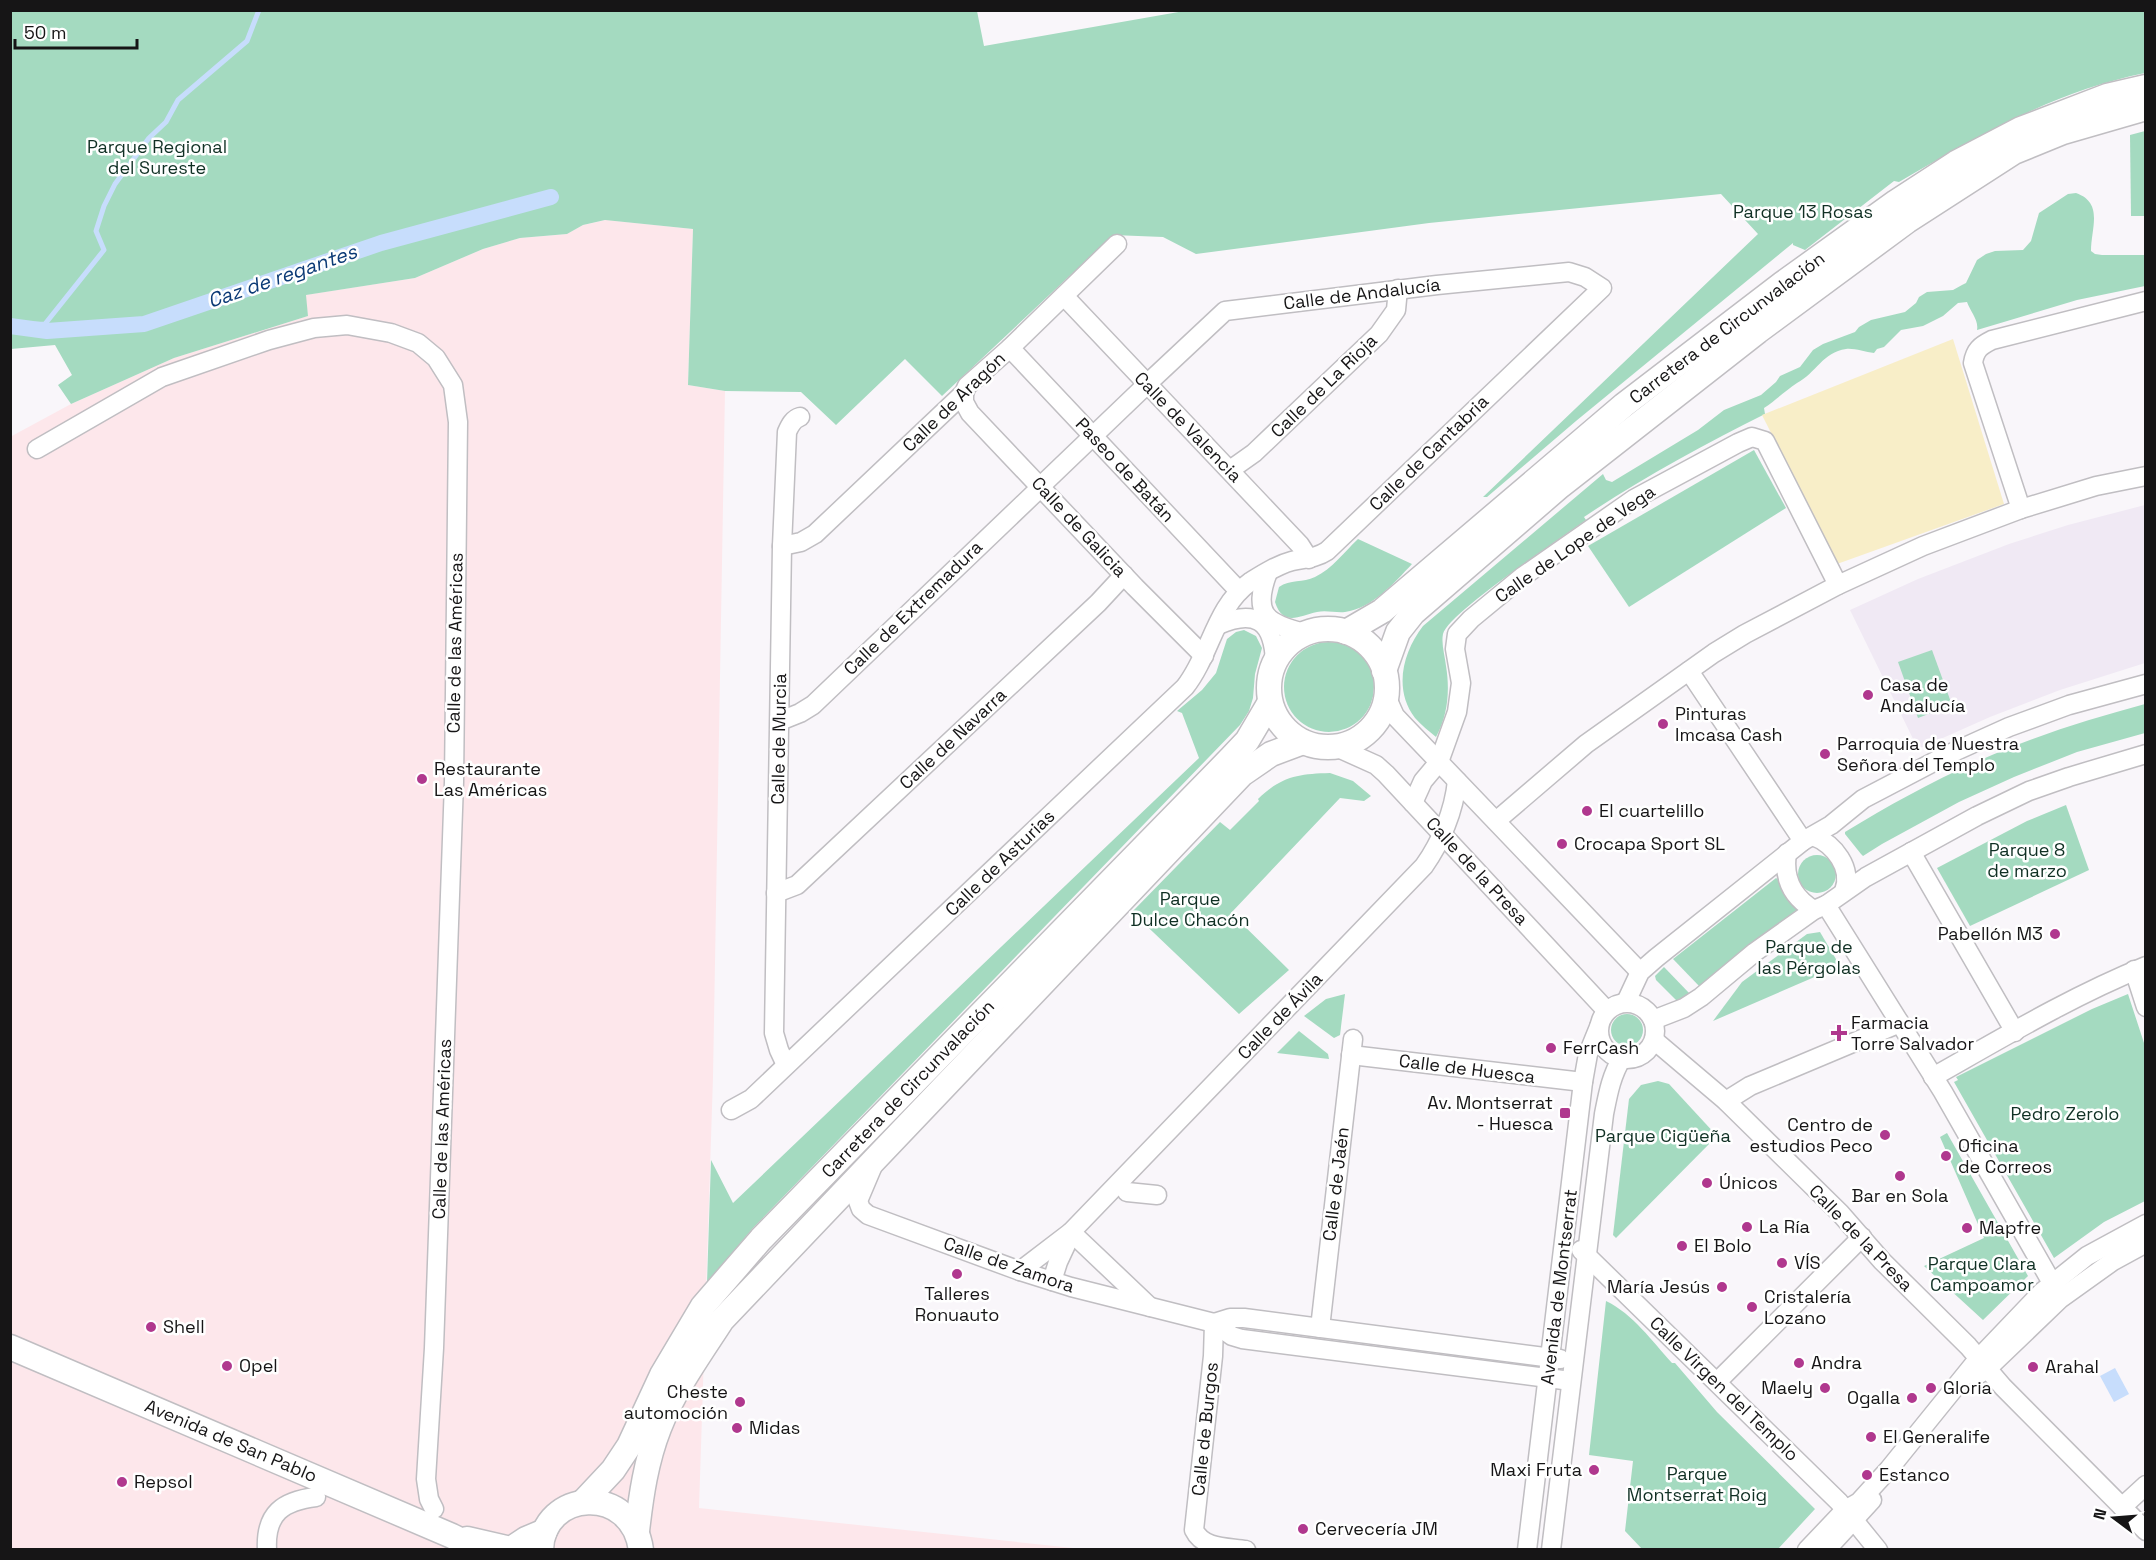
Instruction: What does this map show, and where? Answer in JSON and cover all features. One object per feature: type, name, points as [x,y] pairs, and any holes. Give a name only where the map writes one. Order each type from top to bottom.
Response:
[{"type":"main road","name":"Carretera de Circunvalación","points":[[1346,632],[1382,611],[1624,405],[1782,284],[1906,196],[1956,163],[2021,129],[2107,96],[2145,87]]},
{"type":"main road","name":"Carretera de Circunvalación","points":[[1384,671],[1398,632],[1413,613],[1560,486],[1795,303],[1907,221],[2014,152],[2062,132],[2145,108]]},
{"type":"main road","points":[[1318,629],[1346,632],[1362,640],[1376,654],[1384,671],[1387,684],[1386,696],[1380,714],[1369,730],[1354,741],[1336,747],[1319,747],[1303,742],[1288,732],[1277,719],[1270,702],[1268,688],[1270,674],[1283,649],[1305,633],[1318,629]]},
{"type":"main road","name":"Carretera de Circunvalación","points":[[583,1502],[613,1470],[629,1446],[662,1375],[703,1305],[761,1239],[1232,758],[1247,741],[1270,702]]},
{"type":"main road","name":"Carretera de Circunvalación","points":[[639,1540],[642,1486],[659,1428],[682,1383],[722,1320],[1242,774],[1271,754],[1303,742]]},
{"type":"main road","name":"Avenida de San Pablo","points":[[10,1347],[480,1550]]},
{"type":"main road","points":[[543,1540],[554,1517],[583,1502],[600,1502],[615,1508],[628,1518],[639,1540]]},
{"type":"main road","name":"Avenida de San Pablo","points":[[452,1536],[511,1549],[526,1539],[543,1540]]},
{"type":"street","name":"Calle de Aragón","points":[[782,546],[801,542],[815,534],[1117,244]]},
{"type":"street","name":"Calle de Andalucía","points":[[1144,387],[1225,311],[1569,272],[1585,277],[1602,288]]},
{"type":"street","name":"Calle de Cantabria","points":[[1239,591],[1268,572],[1293,561],[1310,558],[1327,551],[1602,288]]},
{"type":"street","name":"Calle de La Rioja","points":[[1230,470],[1254,453],[1379,334],[1396,309],[1398,290]]},
{"type":"street","name":"Calle de Valencia","points":[[1064,296],[1144,387],[1230,470],[1310,558]]},
{"type":"street","points":[[2021,509],[1973,363],[1974,352],[1981,345],[2033,329],[2145,301]]},
{"type":"street","name":"Calle de las Américas","points":[[37,449],[162,377],[269,340],[314,328],[346,326],[391,333],[418,343],[436,358],[453,385],[458,422],[454,782],[434,1348],[426,1479],[429,1499],[434,1509]]},
{"type":"street","name":"Paseo de Batán","points":[[1010,348],[1239,591]]},
{"type":"street","name":"Calle de Extremadura","points":[[780,721],[813,705],[1144,387]]},
{"type":"street","name":"Calle de Galicia","points":[[964,393],[964,402],[970,413],[1043,484],[1124,575],[1204,656]]},
{"type":"street","name":"Calle de Murcia","points":[[786,1065],[774,1033],[782,546],[788,432],[790,425],[800,417]]},
{"type":"street","name":"Calle de Lope de Vega","points":[[1439,762],[1460,698],[1461,683],[1455,649],[1457,634],[1471,619],[1522,577],[1634,500],[1738,443],[1752,437],[1765,441],[1838,585]]},
{"type":"street","points":[[1496,821],[1586,744],[1745,634],[1838,585],[1923,546],[2021,509],[2096,486],[2145,476]]},
{"type":"street","points":[[1268,572],[1262,586],[1261,597],[1264,611],[1271,622],[1305,633]]},
{"type":"street","name":"Calle de Navarra","points":[[776,893],[798,885],[1098,603],[1124,575]]},
{"type":"street","name":"Calle de Asturias","points":[[731,1110],[751,1099],[1185,687],[1195,674],[1227,604],[1239,591]]},
{"type":"street","points":[[1218,626],[1241,618],[1252,618],[1262,623],[1270,632],[1274,643],[1275,661]]},
{"type":"street","points":[[1689,671],[1808,839],[1828,844],[1838,854],[1845,868],[1848,882],[1844,891]]},
{"type":"street","points":[[1626,1002],[1640,972],[1787,853],[1863,800],[1971,743],[2009,727],[2069,705],[2145,684]]},
{"type":"street","points":[[1386,696],[1395,716],[1640,972]]},
{"type":"street","name":"Calle de la Presa","points":[[1336,747],[1376,765],[1442,834],[1603,1019]]},
{"type":"street","points":[[1653,1020],[1684,1008],[1701,997],[1755,952],[1844,891],[1977,816],[2030,791],[2145,754]]},
{"type":"street","points":[[1413,803],[1423,781],[1439,762]]},
{"type":"street","name":"Calle de Ávila","points":[[1020,1271],[1071,1232],[1424,866],[1435,851],[1442,834],[1456,792],[1457,781]]},
{"type":"street","points":[[1911,852],[2014,1032]]},
{"type":"street","points":[[1787,853],[1784,869],[1788,881],[1803,903],[1820,907],[1900,1023],[2052,1283]]},
{"type":"street","points":[[1933,1077],[2076,998],[2140,968],[2145,1007]]},
{"type":"street","points":[[1626,1002],[1637,1004],[1647,1010],[1653,1020],[1655,1030],[1654,1040],[1649,1048],[1641,1055],[1632,1058],[1622,1058],[1607,1051],[1602,1044],[1603,1019],[1616,1005],[1626,1002]]},
{"type":"street","name":"Avenida de Montserrat","points":[[1527,1550],[1583,1082],[1588,1054],[1603,1019]]},
{"type":"street","points":[[1726,1101],[1750,1086],[1900,1023]]},
{"type":"street","name":"Calle de la Presa","points":[[1654,1040],[1726,1101],[1862,1237],[1882,1261],[2145,1531]]},
{"type":"street","name":"Calle de Huesca","points":[[1352,1047],[1583,1082]]},
{"type":"street","name":"Calle de Jaén","points":[[1320,1328],[1352,1047]]},
{"type":"street","name":"Avenida de Montserrat","points":[[1551,1550],[1608,1095],[1614,1070],[1622,1058]]},
{"type":"street","name":"Calle de Zamora","points":[[877,1158],[858,1201],[861,1209],[868,1215],[1020,1271],[1214,1323],[1232,1336],[1242,1339],[1571,1381]]},
{"type":"street","points":[[1127,1192],[1156,1195]]},
{"type":"street","points":[[1807,1550],[1897,1474],[1982,1364],[2052,1283],[2088,1256],[2145,1224]]},
{"type":"street","points":[[1071,1232],[1152,1308]]},
{"type":"street","name":"Calle de Ávila","points":[[1052,1281],[1071,1232]]},
{"type":"street","name":"Calle Virgen del Templo","points":[[1566,1233],[1850,1515],[1878,1550]]},
{"type":"street","points":[[1717,1382],[1862,1237]]},
{"type":"street","points":[[1982,1364],[2096,1272],[2143,1249]]},
{"type":"street","name":"Calle de Zamora","points":[[1214,1323],[1230,1318],[1573,1361]]},
{"type":"street","name":"Calle de Burgos","points":[[1214,1323],[1213,1356],[1194,1524],[1196,1535],[1208,1545],[1246,1550]]},
{"type":"street","points":[[2122,1507],[2145,1485]]},
{"type":"street","points":[[267,1550],[267,1539],[273,1517],[297,1499],[316,1497]]},
{"type":"street","points":[[1826,1550],[1850,1515]]},
{"type":"shaded area","points":[[606,220],[693,229],[688,385],[725,391],[713,1077],[699,1508],[1073,1548],[11,1549],[10,437],[71,404],[174,358],[308,316],[305,295],[415,278],[483,249],[520,238],[567,234],[583,225]]},
{"type":"shaded area","points":[[2145,505],[2145,663],[2060,690],[1990,717],[1918,749],[1850,610],[1918,579],[2009,544],[2068,525]]},
{"type":"green space","points":[[1190,10],[2145,11],[2145,73],[2079,91],[2018,117],[1899,182],[1894,181],[1805,250],[1793,243],[1487,497],[1483,497],[1758,234],[1721,194],[1429,223],[1196,254],[1163,237],[1113,235],[942,396],[905,359],[836,425],[801,392],[725,391],[688,385],[693,229],[605,220],[583,225],[567,234],[520,238],[483,249],[415,278],[306,295],[308,316],[174,358],[71,404],[58,385],[72,375],[55,345],[11,349],[11,11],[977,11],[984,46]]},
{"type":"green space","points":[[2145,131],[2145,216],[2131,216],[2130,135]]},
{"type":"green space","points":[[2076,193],[2085,197],[2093,210],[2091,251],[2102,255],[2145,255],[2145,286],[2077,300],[1977,330],[1976,319],[1967,302],[1958,303],[1943,316],[1923,326],[1901,330],[1884,347],[1877,349],[1874,353],[1849,349],[1831,354],[1804,379],[1764,408],[1765,414],[1673,462],[1584,517],[1586,520],[1484,593],[1464,610],[1443,634],[1448,693],[1443,720],[1436,737],[1415,718],[1404,695],[1403,671],[1410,647],[1423,626],[1603,474],[1606,480],[1612,482],[1698,430],[1724,410],[1761,395],[1780,376],[1800,367],[1813,350],[1823,344],[1855,332],[1871,320],[1905,312],[1927,292],[1953,290],[1966,283],[1977,260],[1986,254],[1995,251],[2023,250],[2031,241],[2039,213],[2068,194]]},
{"type":"green space","points":[[1754,450],[1786,508],[1629,607],[1588,546]]},
{"type":"green space","points":[[1358,539],[1412,564],[1382,594],[1355,610],[1320,611],[1292,618],[1282,615],[1275,602],[1279,587],[1321,574]]},
{"type":"green space","points":[[1244,630],[1256,636],[1262,648],[1255,674],[1253,698],[1249,711],[1240,725],[753,1228],[707,1283],[711,1160],[733,1203],[1199,758],[1182,713],[1177,711],[1202,690],[1216,673],[1227,639],[1236,632]]},
{"type":"green space","points":[[1329,642],[1346,645],[1361,655],[1371,670],[1374,687],[1371,704],[1361,719],[1346,729],[1329,732],[1312,729],[1297,719],[1287,704],[1284,687],[1287,670],[1297,655],[1312,645]]},
{"type":"green space","points":[[1932,650],[1952,705],[1918,718],[1898,662]]},
{"type":"green space","points":[[2145,704],[2145,733],[2077,752],[2014,777],[1959,802],[1863,856],[1845,834],[1907,796],[1992,755],[2063,728]]},
{"type":"green space","name":"Parque Dulce Chacón","points":[[1330,773],[1353,781],[1371,796],[1364,801],[1340,798],[1231,913],[1289,970],[1239,1014],[1132,912],[1220,822],[1230,830],[1259,801],[1258,799],[1283,781],[1309,774]]},
{"type":"green space","name":"Parque 8 de marzo","points":[[2066,805],[2089,870],[1970,926],[1937,868],[2027,821]]},
{"type":"green space","points":[[1817,855],[1831,860],[1836,874],[1831,888],[1817,893],[1803,888],[1798,874],[1803,860]]},
{"type":"green space","points":[[1776,878],[1798,909],[1700,987],[1673,959]]},
{"type":"green space","name":"Parque de las Pérgolas","points":[[1820,932],[1840,966],[1713,1021],[1742,982],[1807,934]]},
{"type":"green space","points":[[1664,967],[1691,995],[1679,1003],[1656,980],[1655,976]]},
{"type":"green space","points":[[1345,994],[1340,1035],[1334,1038],[1304,1016],[1326,999]]},
{"type":"green space","name":"Pedro Zerolo","points":[[2128,994],[2145,1046],[2145,1201],[2104,1222],[2054,1258],[1954,1082],[1958,1080],[1956,1077],[2092,1009]]},
{"type":"green space","points":[[1627,1014],[1638,1019],[1643,1030],[1638,1041],[1627,1046],[1616,1041],[1611,1030],[1616,1019]]},
{"type":"green space","points":[[1299,1031],[1328,1054],[1329,1059],[1277,1053]]},
{"type":"green space","name":"Parque Cigüeña","points":[[1658,1081],[1669,1084],[1717,1136],[1616,1238],[1613,1235],[1629,1099],[1641,1085]]},
{"type":"green space","name":"Parque Clara Campoamor","points":[[1947,1133],[2028,1276],[1983,1320],[1924,1266],[1984,1238],[1940,1137]]},
{"type":"green space","name":"Parque Montserrat Roig","points":[[1606,1301],[1625,1313],[1642,1329],[1717,1412],[1815,1509],[1778,1549],[1642,1549],[1625,1531],[1633,1461],[1589,1455]]},
{"type":"sand","points":[[1953,339],[2004,504],[1837,564],[1762,415]]},
{"type":"water","points":[[2115,1368],[2129,1394],[2114,1402],[2100,1376]]},
{"type":"waterway","points":[[10,325],[45,324],[104,250],[96,231],[104,206],[115,184],[149,138],[166,122],[178,100],[247,41],[259,10]]},
{"type":"waterway","name":"Caz de regantes","points":[[10,326],[47,331],[144,324],[381,243],[551,197]]},
{"type":"place","name":"Casa de Andalucía","points":[[1868,695]]},
{"type":"place","name":"Pinturas Imcasa Cash","points":[[1663,724]]},
{"type":"place","name":"Parroquia de Nuestra Señora del Templo","points":[[1825,754]]},
{"type":"place","name":"Restaurante Las Américas","points":[[422,779]]},
{"type":"place","name":"El cuartelillo","points":[[1587,811]]},
{"type":"place","name":"Crocapa Sport SL","points":[[1562,844]]},
{"type":"place","name":"Pabellón M3","points":[[2055,934]]},
{"type":"place","name":"Farmacia Torre Salvador","points":[[1839,1033]]},
{"type":"place","name":"FerrCash","points":[[1551,1048]]},
{"type":"place","name":"Av. Montserrat - Huesca","points":[[1565,1113]]},
{"type":"place","name":"Centro de estudios Peco","points":[[1885,1135]]},
{"type":"place","name":"Oficina de Correos","points":[[1946,1156]]},
{"type":"place","name":"Bar en Sola","points":[[1900,1176]]},
{"type":"place","name":"Únicos","points":[[1707,1183]]},
{"type":"place","name":"La Ría","points":[[1747,1227]]},
{"type":"place","name":"Mapfre","points":[[1967,1228]]},
{"type":"place","name":"El Bolo","points":[[1682,1246]]},
{"type":"place","name":"VÍS","points":[[1782,1263]]},
{"type":"place","name":"Talleres Ronuauto","points":[[957,1274]]},
{"type":"place","name":"María Jesús","points":[[1722,1287]]},
{"type":"place","name":"Cristalería Lozano","points":[[1752,1307]]},
{"type":"place","name":"Shell","points":[[151,1327]]},
{"type":"place","name":"Andra","points":[[1799,1363]]},
{"type":"place","name":"Opel","points":[[227,1366]]},
{"type":"place","name":"Arahal","points":[[2033,1367]]},
{"type":"place","name":"Maely","points":[[1825,1388]]},
{"type":"place","name":"Gloria","points":[[1931,1388]]},
{"type":"place","name":"Ogalla","points":[[1912,1398]]},
{"type":"place","name":"Cheste automoción","points":[[740,1402]]},
{"type":"place","name":"Midas","points":[[737,1428]]},
{"type":"place","name":"El Generalife","points":[[1871,1437]]},
{"type":"place","name":"Maxi Fruta","points":[[1594,1470]]},
{"type":"place","name":"Estanco","points":[[1867,1475]]},
{"type":"place","name":"Repsol","points":[[122,1482]]},
{"type":"place","name":"Cervecería JM","points":[[1303,1529]]},
{"type":"park label","name":"Parque Regional del Sureste","points":[[157,157]]},
{"type":"park label","name":"Parque 13 Rosas","points":[[1803,212]]}]
